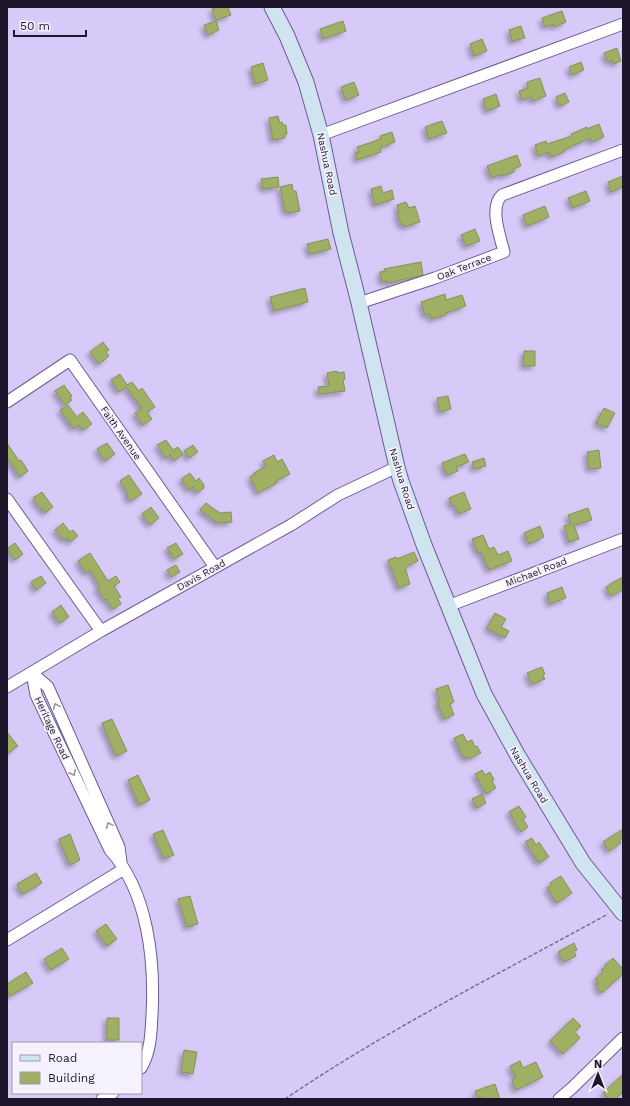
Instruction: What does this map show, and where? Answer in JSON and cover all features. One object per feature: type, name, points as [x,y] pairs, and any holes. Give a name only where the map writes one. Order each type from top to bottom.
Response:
[{"type":"main road","name":"Nashua Road","points":[[272,7],[287,36],[306,82],[321,135],[341,233],[359,303],[397,467],[448,606],[484,694],[518,756],[583,863],[621,911]]},
{"type":"street","points":[[321,135],[623,24]]},
{"type":"street","name":"Oak Terrace","points":[[359,303],[430,280],[504,252],[496,215],[497,202],[500,197],[623,150]]},
{"type":"street","name":"Faith Avenue","points":[[7,402],[70,360],[215,567]]},
{"type":"street","name":"Davis Road","points":[[7,687],[100,631],[291,525],[338,495],[397,467]]},
{"type":"street","points":[[7,499],[100,631]]},
{"type":"street","name":"Michael Road","points":[[448,606],[623,538]]},
{"type":"street","name":"Heritage Road","points":[[32,673],[48,687],[119,847],[122,866],[134,890],[143,914],[149,941],[153,984],[150,1044],[142,1066]]},
{"type":"street","points":[[7,940],[122,866]]},
{"type":"street","points":[[559,1099],[623,1038]]},
{"type":"street","points":[[102,1099],[111,1094]]},
{"type":"path","points":[[285,1099],[327,1071],[507,968],[621,911]]},
{"type":"building","points":[[218,7],[228,7],[231,15],[216,20],[212,9]]},
{"type":"building","points":[[562,11],[566,22],[554,27],[553,24],[545,27],[542,18]]},
{"type":"building","points":[[216,21],[219,30],[208,35],[204,25]]},
{"type":"building","points":[[343,21],[346,31],[323,39],[320,29]]},
{"type":"building","points":[[521,26],[525,38],[512,41],[509,30]]},
{"type":"building","points":[[482,39],[487,51],[474,56],[470,44]]},
{"type":"building","points":[[617,48],[621,61],[614,64],[612,60],[608,62],[604,53]]},
{"type":"building","points":[[581,62],[584,70],[572,75],[569,67]]},
{"type":"building","points":[[263,63],[268,80],[255,84],[251,67]]},
{"type":"building","points":[[540,78],[546,96],[533,101],[531,97],[522,100],[519,91],[528,88],[527,82]]},
{"type":"building","points":[[354,82],[359,95],[346,100],[341,87]]},
{"type":"building","points":[[565,93],[569,102],[560,106],[556,97]]},
{"type":"building","points":[[496,94],[500,106],[487,111],[483,99]]},
{"type":"building","points":[[278,116],[280,123],[282,122],[283,125],[286,125],[287,134],[285,135],[285,138],[273,140],[269,118]]},
{"type":"building","points":[[442,121],[447,133],[429,139],[425,127]]},
{"type":"building","points":[[599,124],[604,137],[592,142],[590,138],[551,157],[549,152],[538,156],[535,145],[546,141],[547,144],[572,136],[571,134],[587,127],[587,129]]},
{"type":"building","points":[[392,132],[395,142],[380,148],[381,152],[357,160],[355,153],[359,152],[357,147],[381,139],[380,136]]},
{"type":"building","points":[[517,155],[521,166],[513,169],[514,172],[502,176],[501,174],[492,178],[487,166]]},
{"type":"building","points":[[623,176],[623,187],[611,192],[608,182]]},
{"type":"building","points":[[278,177],[279,187],[263,189],[261,179]]},
{"type":"building","points":[[292,184],[293,191],[296,191],[300,211],[289,213],[288,211],[285,211],[280,187]]},
{"type":"building","points":[[381,186],[383,193],[392,190],[394,199],[375,205],[371,189]]},
{"type":"building","points":[[586,191],[590,201],[573,208],[568,198]]},
{"type":"building","points":[[406,202],[409,208],[415,206],[420,222],[404,227],[403,224],[401,225],[397,214],[399,213],[397,205]]},
{"type":"building","points":[[545,206],[549,217],[527,226],[523,215]]},
{"type":"building","points":[[475,229],[480,241],[466,246],[461,235]]},
{"type":"building","points":[[328,239],[331,249],[310,254],[307,244]]},
{"type":"building","points":[[421,262],[423,275],[388,283],[387,281],[382,282],[380,272],[385,271],[384,269]]},
{"type":"building","points":[[305,288],[308,302],[274,311],[270,297]]},
{"type":"building","points":[[445,294],[446,300],[462,295],[466,306],[446,313],[446,315],[431,319],[430,314],[425,315],[421,302]]},
{"type":"building","points":[[103,342],[109,350],[106,352],[109,356],[99,364],[90,352]]},
{"type":"building","points":[[524,351],[535,351],[535,366],[523,366]]},
{"type":"building","points":[[337,371],[337,373],[344,372],[345,379],[343,380],[345,391],[319,394],[318,387],[329,386],[327,373]]},
{"type":"building","points":[[120,374],[127,385],[132,382],[139,391],[142,388],[155,407],[147,412],[152,419],[143,425],[135,413],[142,408],[126,387],[119,392],[111,380]]},
{"type":"building","points":[[64,385],[72,396],[70,398],[72,400],[65,405],[55,391]]},
{"type":"building","points":[[448,396],[451,409],[440,412],[437,398]]},
{"type":"building","points":[[68,405],[77,417],[83,412],[92,424],[83,430],[79,425],[74,429],[60,410]]},
{"type":"building","points":[[604,408],[615,413],[607,428],[596,423]]},
{"type":"building","points":[[166,440],[173,450],[178,447],[183,454],[174,461],[170,455],[166,458],[157,445]]},
{"type":"building","points":[[7,443],[28,471],[20,477],[7,457]]},
{"type":"building","points":[[107,443],[115,454],[105,461],[97,449]]},
{"type":"building","points":[[193,445],[198,452],[189,458],[184,451]]},
{"type":"building","points":[[599,450],[601,468],[589,469],[587,452]]},
{"type":"building","points":[[465,454],[469,462],[456,467],[458,471],[447,475],[442,463]]},
{"type":"building","points":[[274,455],[277,462],[282,459],[290,474],[258,493],[250,477],[266,466],[263,461]]},
{"type":"building","points":[[484,458],[486,466],[474,469],[472,462]]},
{"type":"building","points":[[190,473],[196,481],[199,478],[204,485],[204,488],[197,493],[193,487],[189,490],[181,479]]},
{"type":"building","points":[[129,475],[142,494],[131,501],[126,495],[128,493],[120,481]]},
{"type":"building","points":[[42,492],[53,507],[45,513],[33,498]]},
{"type":"building","points":[[464,492],[471,509],[459,514],[455,505],[452,506],[449,498]]},
{"type":"building","points":[[206,503],[220,513],[231,512],[232,522],[218,523],[200,510]]},
{"type":"building","points":[[151,507],[159,518],[150,525],[142,514]]},
{"type":"building","points":[[588,508],[592,520],[574,525],[579,539],[569,542],[564,526],[571,524],[568,515]]},
{"type":"building","points":[[63,523],[70,532],[73,530],[78,536],[70,542],[67,538],[64,540],[55,530]]},
{"type":"building","points":[[540,526],[544,537],[529,544],[524,533]]},
{"type":"building","points":[[483,535],[489,549],[494,547],[498,555],[508,551],[512,561],[489,570],[481,552],[478,553],[472,539]]},
{"type":"building","points":[[15,543],[23,554],[15,560],[7,549]]},
{"type":"building","points":[[176,543],[183,554],[174,559],[167,548]]},
{"type":"building","points":[[414,552],[418,561],[405,567],[410,584],[399,588],[388,560],[396,557],[397,559]]},
{"type":"building","points":[[90,553],[108,581],[116,576],[120,582],[114,586],[121,597],[118,598],[121,604],[113,609],[97,588],[100,586],[90,570],[86,573],[78,561]]},
{"type":"building","points":[[176,565],[180,572],[171,577],[167,570]]},
{"type":"building","points":[[41,576],[46,583],[36,590],[31,582]]},
{"type":"building","points":[[623,577],[623,590],[611,596],[606,587]]},
{"type":"building","points":[[562,587],[566,598],[550,604],[547,593]]},
{"type":"building","points":[[61,605],[69,617],[60,623],[52,612]]},
{"type":"building","points":[[495,613],[506,619],[501,627],[509,631],[505,638],[487,628]]},
{"type":"building","points":[[542,667],[545,674],[543,676],[545,679],[532,684],[527,673]]},
{"type":"building","points":[[448,685],[454,702],[450,704],[454,715],[444,719],[437,702],[440,700],[436,689]]},
{"type":"building","points":[[112,719],[127,751],[116,756],[102,723]]},
{"type":"building","points":[[7,732],[18,746],[7,754]]},
{"type":"building","points":[[463,734],[467,742],[472,740],[475,747],[477,746],[481,753],[468,759],[467,757],[464,758],[454,738]]},
{"type":"building","points":[[482,770],[485,775],[490,772],[494,780],[492,781],[496,788],[486,794],[475,774]]},
{"type":"building","points":[[138,775],[150,800],[139,805],[128,780]]},
{"type":"building","points":[[482,794],[486,803],[477,808],[472,799]]},
{"type":"building","points":[[519,806],[526,817],[523,819],[528,827],[521,832],[509,812]]},
{"type":"building","points":[[623,829],[623,838],[619,840],[621,843],[609,851],[603,842]]},
{"type":"building","points":[[163,830],[174,855],[164,859],[153,834]]},
{"type":"building","points":[[70,834],[80,860],[70,865],[59,839]]},
{"type":"building","points":[[532,838],[536,845],[539,842],[549,857],[539,863],[525,842]]},
{"type":"building","points":[[36,873],[42,883],[23,894],[17,884]]},
{"type":"building","points":[[561,876],[572,893],[557,903],[547,888],[552,885],[550,883]]},
{"type":"building","points":[[190,896],[198,924],[187,927],[178,899]]},
{"type":"building","points":[[106,924],[117,939],[107,946],[96,931]]},
{"type":"building","points":[[574,943],[577,950],[574,951],[576,956],[564,962],[558,952]]},
{"type":"building","points":[[62,948],[69,959],[51,970],[44,959]]},
{"type":"building","points":[[613,958],[623,969],[623,974],[602,993],[596,986],[599,984],[595,979],[603,972],[601,970],[606,967],[605,965]]},
{"type":"building","points":[[26,972],[33,983],[10,996],[7,991],[7,984]]},
{"type":"building","points":[[107,1018],[119,1018],[119,1040],[107,1040]]},
{"type":"building","points":[[573,1018],[581,1026],[575,1032],[580,1038],[563,1054],[550,1041]]},
{"type":"building","points":[[184,1050],[197,1052],[193,1074],[181,1072]]},
{"type":"building","points":[[520,1061],[523,1068],[536,1062],[543,1077],[516,1090],[512,1080],[516,1078],[510,1066]]},
{"type":"building","points":[[623,1074],[623,1092],[616,1099],[609,1099],[603,1093]]},
{"type":"building","points":[[495,1084],[500,1099],[478,1098],[475,1091]]}]
